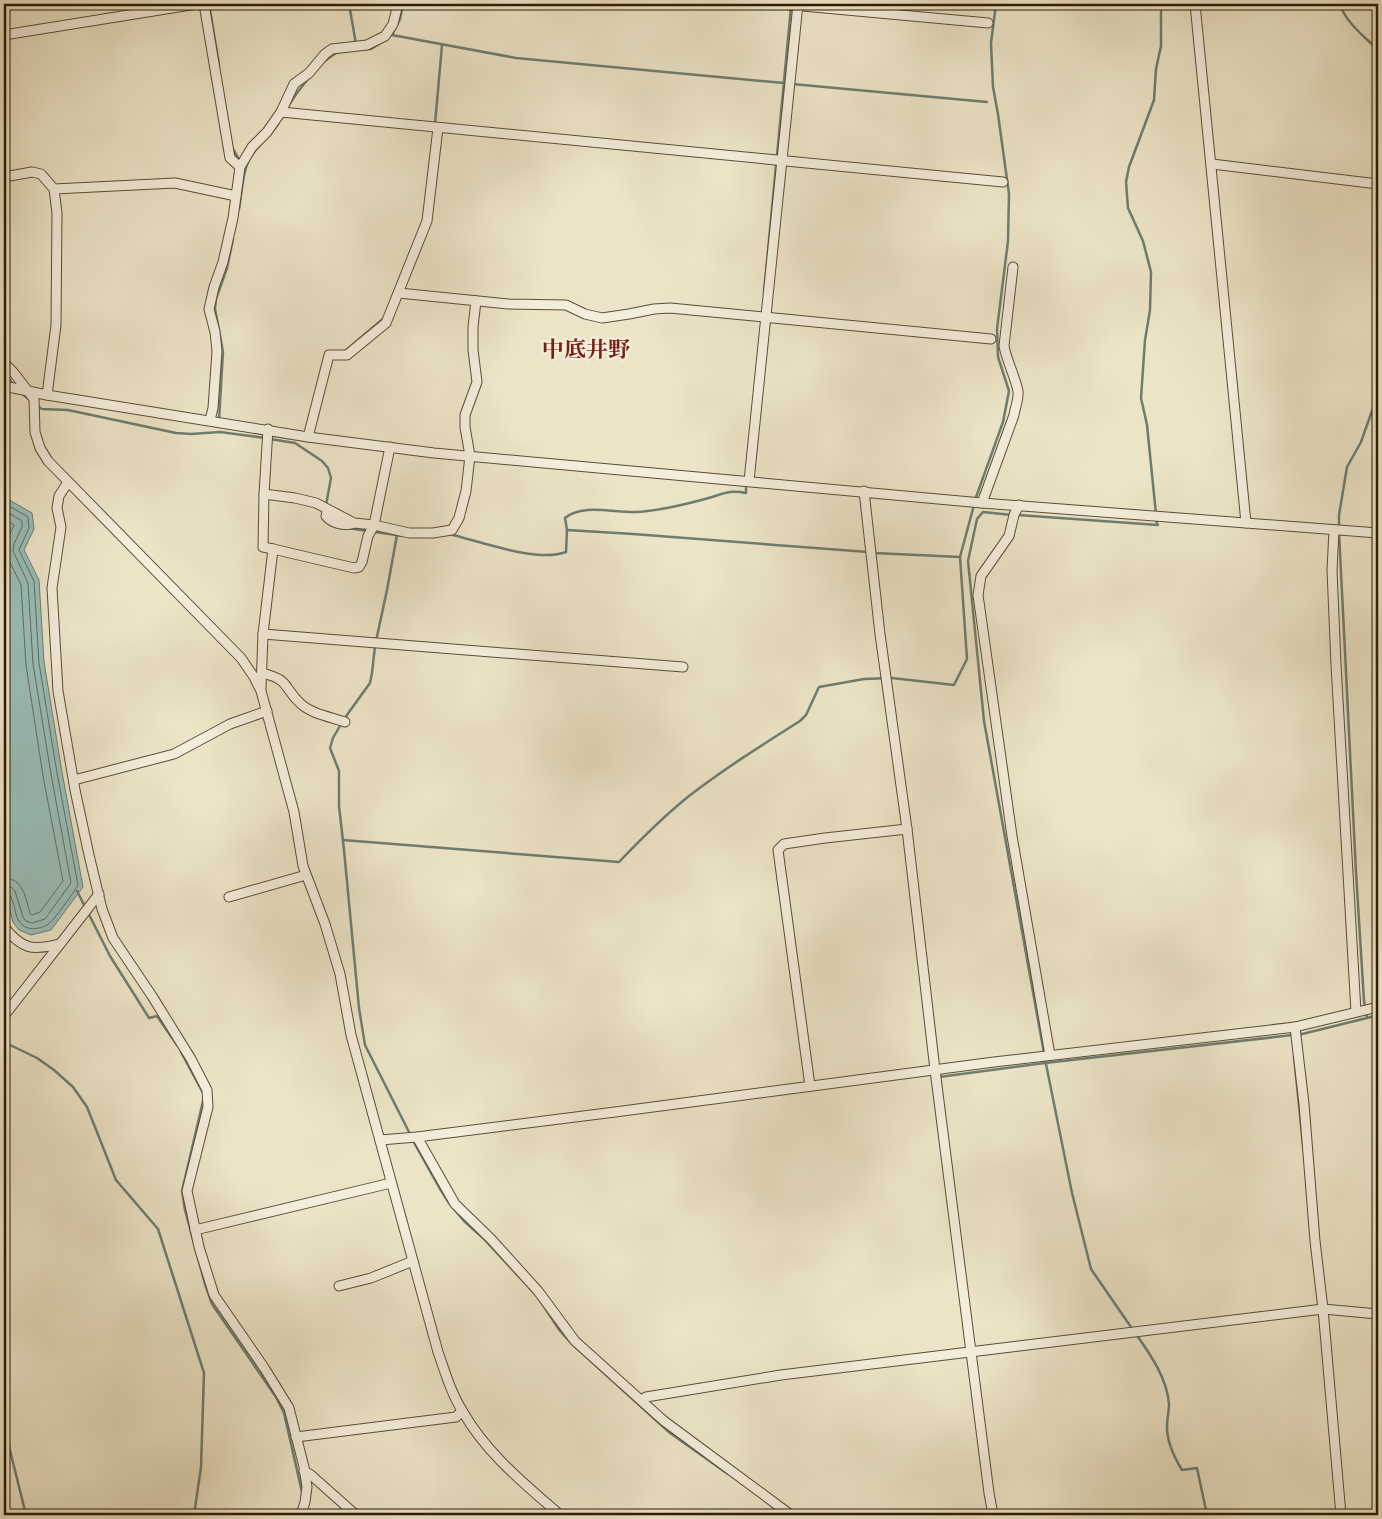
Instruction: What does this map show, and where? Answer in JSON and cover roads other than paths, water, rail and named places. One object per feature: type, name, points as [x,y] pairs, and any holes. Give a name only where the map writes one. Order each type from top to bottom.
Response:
[{"type":"street","points":[[4,35],[197,4]]},
{"type":"street","points":[[204,4],[230,158],[240,167]]},
{"type":"street","points":[[210,420],[213,408],[217,351],[215,332],[209,309],[223,262],[240,167],[252,147],[268,132],[281,112],[294,84],[309,73],[325,54],[332,49],[367,45],[385,36],[394,24],[398,4]]},
{"type":"street","points":[[781,4],[988,23]]},
{"type":"street","points":[[1196,4],[1246,522]]},
{"type":"street","points":[[749,481],[798,5]]},
{"type":"street","points":[[281,112],[1003,182]]},
{"type":"street","points":[[308,436],[329,355],[347,355],[386,322],[399,293],[428,221],[438,128]]},
{"type":"street","points":[[1212,164],[1378,184]]},
{"type":"street","points":[[4,177],[32,172],[41,174],[54,189],[56,213],[56,325],[48,395]]},
{"type":"street","points":[[54,189],[175,183],[236,196]]},
{"type":"street","points":[[982,502],[1014,415],[1017,400],[1018,392],[1004,346],[1013,267]]},
{"type":"street","points":[[399,293],[476,301],[566,306],[585,314],[602,318],[654,308],[670,308],[991,339]]},
{"type":"street","points":[[264,494],[316,503],[354,523],[374,525],[409,533],[433,533],[452,530],[459,518],[466,491],[470,456],[465,415],[476,382],[473,328],[476,301]]},
{"type":"street","points":[[4,363],[34,399],[35,432],[40,448],[48,461],[241,658],[261,691],[294,812],[303,866],[325,924],[340,974],[351,1034],[390,1182],[449,1386],[462,1412],[490,1451],[560,1515]]},
{"type":"street","points":[[4,386],[48,395],[268,430],[470,456],[1019,506],[1378,533]]},
{"type":"street","points":[[268,430],[263,547],[354,568],[359,567],[362,562],[368,536],[374,525],[390,447]]},
{"type":"street","points":[[68,482],[59,496],[57,508],[61,527],[52,594],[58,691],[74,780],[99,894],[113,938],[191,1059],[206,1090],[208,1107],[187,1191],[195,1230],[214,1295],[265,1369],[289,1408],[307,1487],[301,1515]]},
{"type":"street","points":[[864,491],[880,634],[907,829],[970,1352],[993,1515]]},
{"type":"street","points":[[1019,506],[1014,515],[1009,536],[980,576],[978,595],[1012,836],[1050,1055]]},
{"type":"street","points":[[1334,530],[1332,570],[1336,665],[1356,1012]]},
{"type":"street","points":[[261,691],[263,634],[273,549]]},
{"type":"street","points":[[263,634],[683,667]]},
{"type":"street","points":[[262,673],[279,678],[301,704],[309,710],[345,722]]},
{"type":"street","points":[[74,780],[174,754],[230,724],[267,711]]},
{"type":"street","points":[[810,1086],[778,850],[784,844],[907,829]]},
{"type":"street","points":[[229,897],[306,875]]},
{"type":"street","points":[[4,1016],[99,894]]},
{"type":"street","points":[[4,928],[20,943],[29,947],[39,949],[59,944]]},
{"type":"street","points":[[380,1140],[403,1139],[1050,1055],[1295,1026],[1378,1008]]},
{"type":"street","points":[[1295,1026],[1304,1104],[1314,1241],[1323,1309],[1341,1515]]},
{"type":"street","points":[[417,1137],[455,1204],[491,1239],[538,1292],[575,1341],[664,1420],[791,1515]]},
{"type":"street","points":[[195,1230],[390,1182]]},
{"type":"street","points":[[339,1286],[371,1278],[413,1261]]},
{"type":"street","points":[[641,1400],[646,1397],[693,1388],[781,1375],[1323,1309],[1378,1314]]},
{"type":"street","points":[[296,1437],[456,1417],[462,1412]]},
{"type":"street","points":[[304,1471],[356,1515]]},
{"type":"water","points":[[4,497],[32,513],[34,529],[24,550],[39,580],[44,662],[83,887],[51,930],[31,935],[19,930],[13,922],[4,889]]},
{"type":"waterway","points":[[209,4],[219,65]]},
{"type":"waterway","points":[[349,4],[356,44]]},
{"type":"waterway","points":[[392,35],[400,19],[403,4]]},
{"type":"waterway","points":[[975,500],[1003,422],[1009,391],[998,357],[997,329],[1008,241],[1009,194],[993,87],[991,43],[996,4]]},
{"type":"waterway","points":[[1157,524],[1147,425],[1141,398],[1145,340],[1150,310],[1151,272],[1143,241],[1128,208],[1126,182],[1129,167],[1154,100],[1156,69],[1161,46],[1161,4]]},
{"type":"waterway","points":[[1340,4],[1346,17],[1378,50]]},
{"type":"waterway","points":[[764,293],[791,7]]},
{"type":"waterway","points":[[392,35],[516,58],[784,83]]},
{"type":"waterway","points":[[366,49],[371,49],[379,44]]},
{"type":"waterway","points":[[435,124],[442,45]]},
{"type":"waterway","points":[[287,108],[316,69],[338,52]]},
{"type":"waterway","points":[[792,84],[987,102]]},
{"type":"waterway","points":[[239,209],[247,164],[256,149],[278,124]]},
{"type":"waterway","points":[[233,149],[240,161]]},
{"type":"waterway","points":[[219,420],[223,352],[215,309],[216,299],[227,268],[233,239]]},
{"type":"waterway","points":[[342,351],[345,351],[384,318]]},
{"type":"waterway","points":[[4,374],[13,384]]},
{"type":"waterway","points":[[21,393],[31,401]]},
{"type":"waterway","points":[[1339,527],[1339,515],[1347,467],[1361,442],[1378,394]]},
{"type":"waterway","points":[[37,406],[42,409],[68,410],[176,433],[220,432],[265,438]]},
{"type":"waterway","points":[[270,439],[295,443],[322,461],[328,468],[331,478],[326,505]]},
{"type":"waterway","points":[[567,530],[565,518],[572,513],[589,510],[636,512],[662,509],[729,492],[746,493],[746,482]]},
{"type":"waterway","points":[[343,840],[619,862],[689,796],[757,748],[800,721],[806,715],[819,687],[864,679],[892,678],[954,685],[967,659],[960,557],[974,505]]},
{"type":"waterway","points":[[1012,515],[983,512],[977,519],[968,561],[984,721],[1044,1053]]},
{"type":"waterway","points":[[1018,515],[1158,525]]},
{"type":"waterway","points":[[347,528],[403,536]]},
{"type":"waterway","points":[[449,534],[508,550],[540,555],[554,555],[566,552],[567,530],[868,552]]},
{"type":"waterway","points":[[1339,532],[1364,1001],[1367,1018],[1378,1015]]},
{"type":"waterway","points":[[376,641],[397,535]]},
{"type":"waterway","points":[[874,553],[960,557]]},
{"type":"waterway","points":[[344,719],[370,683],[375,646]]},
{"type":"waterway","points":[[341,724],[330,748],[339,771],[339,806],[359,1008],[365,1045],[410,1134]]},
{"type":"waterway","points":[[77,891],[110,956],[149,1018],[157,1016],[177,1045]]},
{"type":"waterway","points":[[1298,1035],[1367,1018]]},
{"type":"waterway","points":[[939,1077],[1293,1035]]},
{"type":"waterway","points":[[4,1042],[37,1058],[73,1087],[87,1107],[116,1180],[158,1229],[204,1373],[201,1467],[194,1515]]},
{"type":"waterway","points":[[181,1052],[203,1093]]},
{"type":"waterway","points":[[1294,1056],[1303,1145]]},
{"type":"waterway","points":[[1045,1059],[1072,1193],[1091,1269],[1133,1330]]},
{"type":"waterway","points":[[203,1101],[182,1191],[185,1210],[212,1304],[276,1397],[284,1413],[302,1492]]},
{"type":"waterway","points":[[412,1139],[449,1203],[537,1296],[560,1331],[571,1343],[670,1433],[728,1474]]},
{"type":"waterway","points":[[1136,1334],[1157,1367],[1168,1394],[1167,1433],[1176,1460],[1182,1470],[1197,1468],[1207,1515]]},
{"type":"waterway","points":[[4,1426],[26,1515]]},
{"type":"waterway","points":[[296,1515],[300,1505]]},
{"type":"waterway","points":[[771,1505],[783,1515]]},
{"type":"district","name":"中底井野","points":[[586,352]]}]
